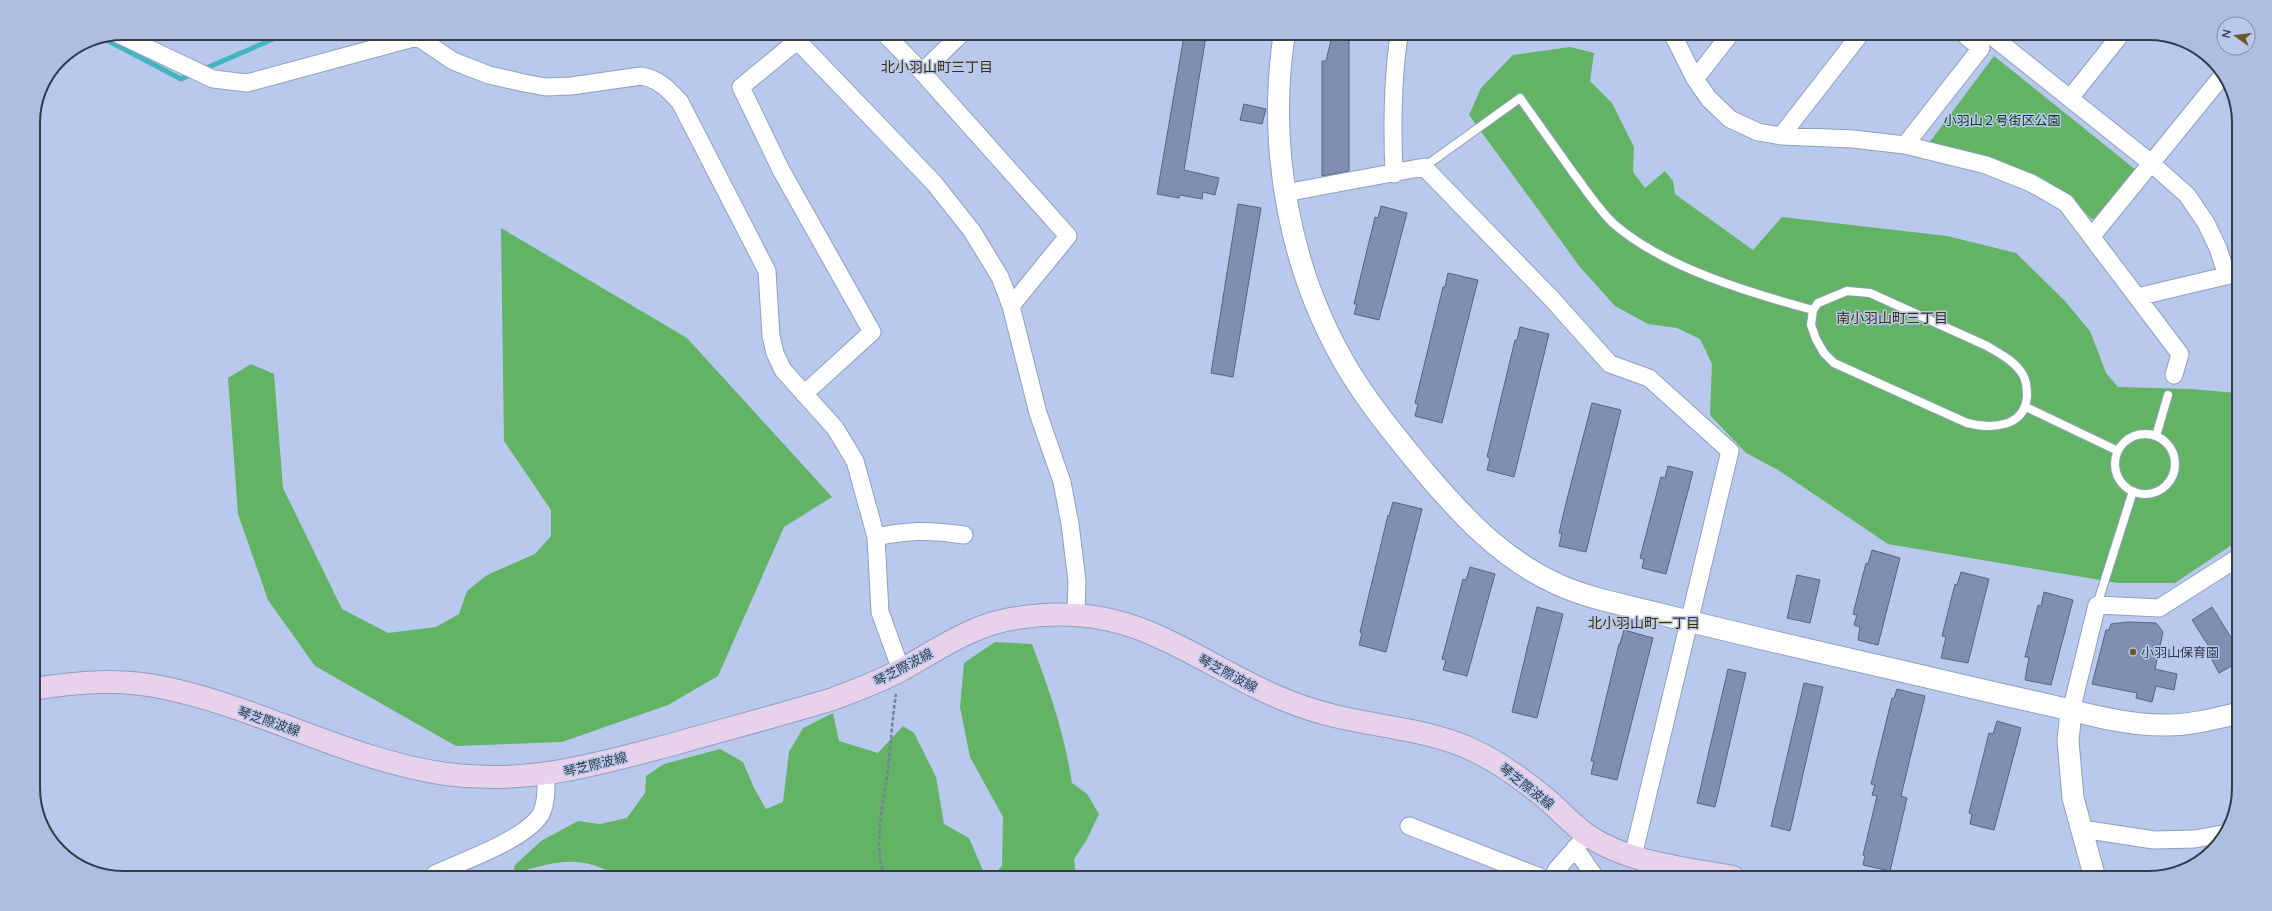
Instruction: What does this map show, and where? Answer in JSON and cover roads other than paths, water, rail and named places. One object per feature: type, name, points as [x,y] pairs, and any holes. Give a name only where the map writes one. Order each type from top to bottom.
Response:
[{"type":"main road","name":"琴芝際波線","points":[[40,688],[73,683],[112,681],[164,687],[198,696],[368,756],[411,767],[480,777],[546,775],[593,766],[780,715],[846,694],[872,685],[901,670],[958,636],[985,626],[1028,616],[1076,614],[1120,622],[1143,630],[1255,688],[1288,702],[1348,719],[1448,739],[1499,764],[1520,778],[1581,842],[1610,847],[1634,856],[1705,871]]},
{"type":"street","points":[[131,40],[214,79],[247,83],[409,40]]},
{"type":"street","points":[[429,40],[453,61],[489,75],[546,87],[571,86],[641,76],[654,78],[668,88],[680,102],[767,272],[771,336],[774,353],[783,370],[835,428],[855,461],[876,537],[880,612],[901,670]]},
{"type":"street","points":[[791,40],[741,87],[781,170],[872,332],[804,394]]},
{"type":"street","points":[[797,40],[934,183],[975,237],[1000,277],[1011,306],[1038,413],[1062,482],[1070,524],[1077,581],[1076,614]]},
{"type":"street","points":[[891,40],[922,72],[1068,236],[1011,306]]},
{"type":"street","points":[[922,72],[955,40]]},
{"type":"street","points":[[1283,40],[1279,68],[1279,140],[1285,193],[1298,251],[1313,296],[1350,372],[1405,448],[1459,513],[1493,543],[1525,566],[1556,584],[1583,594],[1689,621],[2071,711],[2144,724],[2171,725],[2204,721],[2232,715]]},
{"type":"street","points":[[1394,174],[1392,115],[1394,68],[1398,40]]},
{"type":"street","points":[[1676,40],[1695,79],[1709,99],[1730,119],[1758,132],[1781,136],[1853,139],[1905,145],[1986,165],[2031,184],[2066,203],[2180,354],[2174,375]]},
{"type":"street","points":[[1695,79],[1726,40]]},
{"type":"street","points":[[1781,136],[1856,40]]},
{"type":"street","points":[[1905,145],[1981,48],[1971,40]]},
{"type":"street","points":[[1998,40],[2151,163],[2187,195],[2206,223],[2232,275],[2137,297]]},
{"type":"street","points":[[2070,98],[2116,40]]},
{"type":"street","points":[[2092,236],[2219,79]]},
{"type":"street","points":[[1285,193],[1394,174],[1424,167],[1511,255],[1610,364],[1649,378],[1730,451],[1634,856]]},
{"type":"street","points":[[876,537],[905,530],[928,530],[964,534]]},
{"type":"street","points":[[2093,871],[2073,798],[2069,770],[2068,741],[2071,711],[2097,605],[2159,608],[2232,562]]},
{"type":"street","points":[[441,871],[526,831],[540,816],[546,796],[546,775]]},
{"type":"street","points":[[1409,826],[1525,871]]},
{"type":"street","points":[[2082,829],[2154,840],[2196,839],[2217,835]]},
{"type":"street","points":[[1558,871],[1581,842],[1593,871]]},
{"type":"lane","points":[[1424,167],[1520,98],[1596,203],[1613,223],[1633,238],[1663,255],[1724,283],[1812,310]]},
{"type":"lane","points":[[1857,291],[1870,293],[2003,355],[2016,365],[2024,376],[2026,407],[2020,415],[2012,420],[2000,425],[1984,427],[1967,423],[1834,363],[1816,339],[1811,325],[1812,310],[1818,303],[1836,294],[1857,291]]},
{"type":"lane","points":[[2156,436],[2168,395]]},
{"type":"lane","points":[[2026,407],[2118,451]]},
{"type":"lane","points":[[2145,433],[2156,436],[2171,447],[2175,466],[2173,475],[2168,483],[2152,493],[2133,491],[2125,486],[2116,470],[2118,451],[2124,442],[2134,436],[2145,433]]},
{"type":"lane","points":[[2097,605],[2133,491]]},
{"type":"waterway","points":[[202,70],[271,40]]},
{"type":"waterway","points":[[110,42],[181,79],[193,74]]},
{"type":"place","name":"小羽山保育園","points":[[2133,652]]},
{"type":"district","name":"北小羽山町三丁目","points":[[937,67]]},
{"type":"district","name":"南小羽山町三丁目","points":[[1892,318]]},
{"type":"district","name":"北小羽山町一丁目","points":[[1644,623]]},
{"type":"park label","name":"小羽山２号街区公園","points":[[2002,120]]}]
